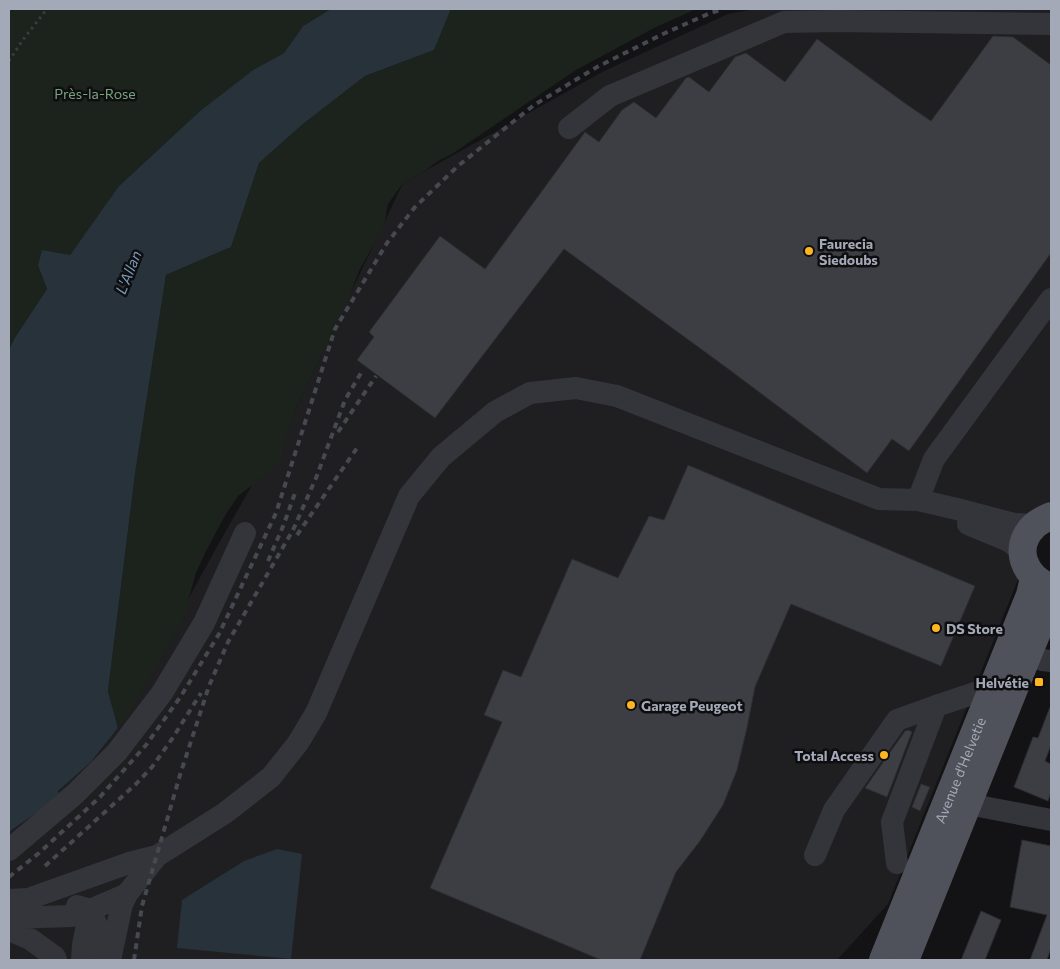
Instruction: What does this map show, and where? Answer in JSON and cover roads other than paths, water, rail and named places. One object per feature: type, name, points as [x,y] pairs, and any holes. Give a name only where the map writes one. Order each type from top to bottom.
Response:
[{"type":"main road","points":[[1043,521],[1028,533],[1024,542],[1023,552],[1024,562],[1028,571],[1043,583]]},
{"type":"main road","name":"Avenue d'Helvetie","points":[[883,960],[1030,595],[1043,583]]},
{"type":"main road","name":"Avenue d'Helvetie","points":[[905,960],[968,804],[1039,658],[1043,618],[1051,605]]},
{"type":"main road","points":[[862,960],[900,918]]},
{"type":"street","points":[[569,128],[610,96],[784,22],[1051,24]]},
{"type":"street","points":[[918,500],[934,459],[1051,299]]},
{"type":"street","points":[[18,899],[129,863],[157,856],[225,813],[272,777],[298,743],[316,713],[409,496],[441,457],[496,412],[530,392],[576,388],[617,396],[878,499],[918,500],[1014,524],[1043,521]]},
{"type":"street","points":[[918,500],[954,518],[1010,541],[1023,552]]},
{"type":"street","points":[[9,850],[75,794],[117,752],[162,693],[204,623],[245,533]]},
{"type":"street","points":[[815,856],[834,810],[897,720],[993,687]]},
{"type":"street","points":[[897,863],[892,822],[936,706]]},
{"type":"street","points":[[968,804],[1051,820]]},
{"type":"street","points":[[110,960],[122,904],[126,894],[157,856]]},
{"type":"street","points":[[82,960],[90,910],[102,891],[129,863]]},
{"type":"street","points":[[9,918],[70,916],[90,910],[126,894]]},
{"type":"street","points":[[18,899],[62,900],[90,910],[97,926],[105,960]]},
{"type":"street","points":[[9,930],[30,939],[55,957],[56,960]]},
{"type":"water","name":"L'Allan","points":[[331,9],[451,9],[434,50],[365,76],[303,124],[259,163],[231,247],[166,275],[135,474],[108,691],[118,728],[90,763],[58,791],[60,796],[9,832],[9,350],[14,339],[47,289],[38,266],[42,250],[70,255],[119,186],[200,111],[253,70],[284,53],[303,26]]},
{"type":"water","points":[[277,849],[302,854],[291,959],[177,948],[182,900],[244,861]]},
{"type":"railway","points":[[9,877],[39,853],[100,797],[146,745],[181,696],[219,634],[276,513],[335,329],[387,243],[415,207],[458,166],[534,105],[597,67],[663,34],[723,9]]},
{"type":"railway","points":[[134,960],[142,906],[180,775],[209,686],[228,642],[293,530],[316,478],[345,400],[361,373]]},
{"type":"railway","points":[[338,432],[376,376]]},
{"type":"railway","points":[[297,535],[359,445]]},
{"type":"railway","points":[[268,561],[295,493]]},
{"type":"railway","points":[[45,866],[136,784],[152,767],[201,693]]},
{"type":"place","name":"Faurecia Siedoubs","points":[[809,251]]},
{"type":"place","name":"DS Store","points":[[936,628]]},
{"type":"place","name":"Helvétie","points":[[1039,682]]},
{"type":"place","name":"Garage Peugeot","points":[[631,705]]},
{"type":"place","name":"Total Access","points":[[884,755]]},
{"type":"park label","name":"Près-la-Rose","points":[[95,93]]}]
